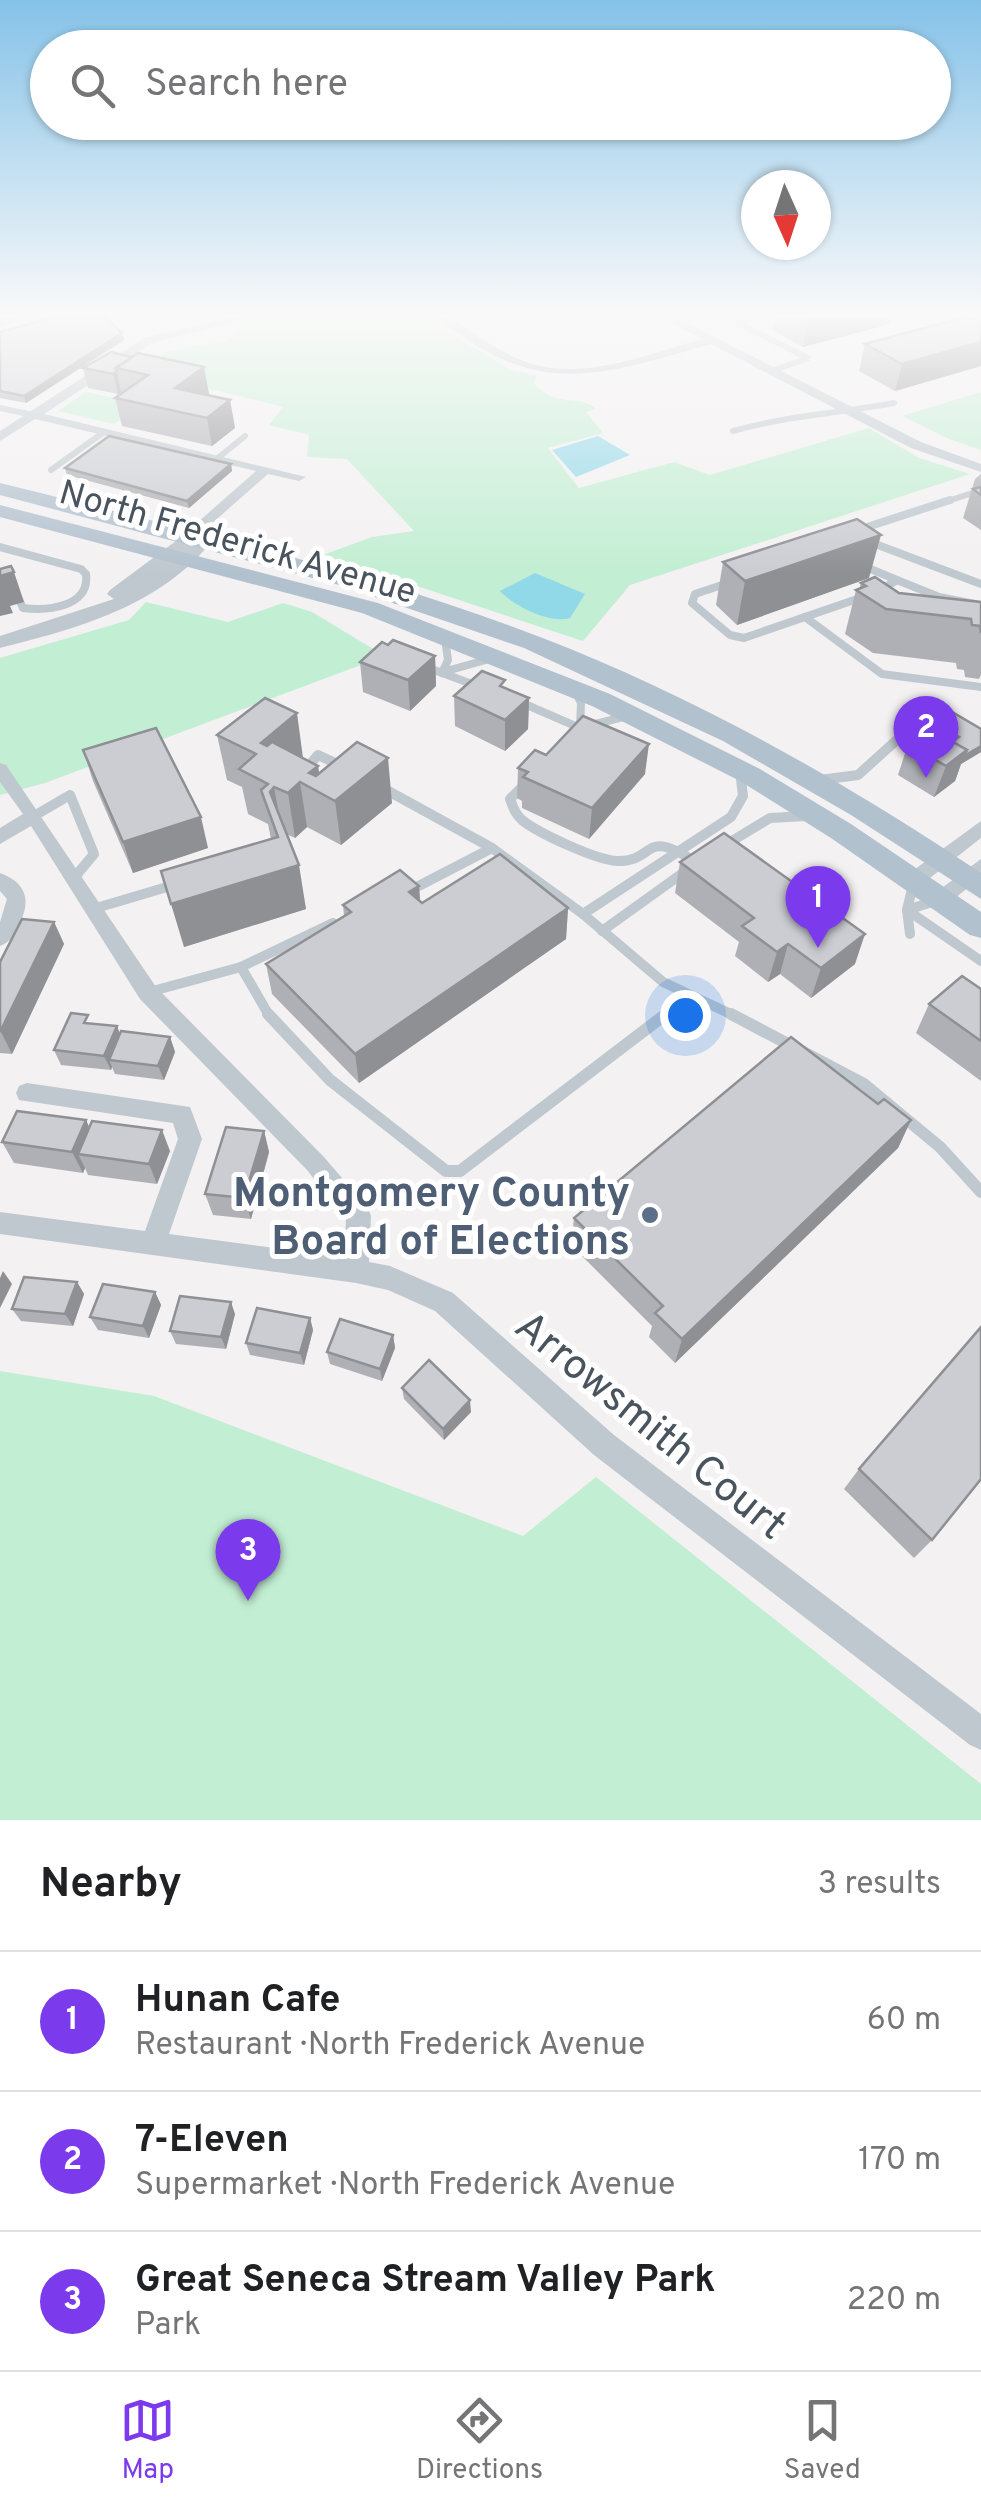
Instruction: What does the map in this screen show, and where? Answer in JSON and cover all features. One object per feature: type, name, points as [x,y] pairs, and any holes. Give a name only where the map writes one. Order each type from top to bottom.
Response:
[{"type":"main road","name":"North Frederick Avenue","points":[[0,489],[370,608],[631,715],[740,770],[816,816],[981,928]]},
{"type":"main road","name":"North Frederick Avenue","points":[[0,511],[362,584],[518,638],[658,700],[809,780],[938,859],[976,877]]},
{"type":"street","points":[[0,437],[53,403]]},
{"type":"street","points":[[836,403],[933,452],[981,468]]},
{"type":"street","points":[[856,403],[950,449],[981,458]]},
{"type":"street","points":[[33,416],[213,462],[299,477]]},
{"type":"street","points":[[0,642],[89,614],[111,611],[139,596],[186,548],[273,471]]},
{"type":"street","points":[[0,769],[148,993],[316,1163],[359,1216],[356,1271]]},
{"type":"street","points":[[0,837],[34,816]]},
{"type":"street","points":[[914,880],[981,828]]},
{"type":"street","points":[[942,898],[976,877]]},
{"type":"street","points":[[0,880],[16,893],[18,901],[16,914],[0,938]]},
{"type":"street","points":[[27,1093],[182,1114],[190,1139],[153,1243]]},
{"type":"street","name":"Arrowsmith Court","points":[[0,1223],[356,1271],[390,1278],[444,1302],[604,1445],[981,1734]]},
{"type":"lane","points":[[733,431],[783,417],[872,410],[894,403]]},
{"type":"lane","points":[[0,408],[33,416]]},
{"type":"lane","points":[[51,470],[104,432]]},
{"type":"lane","points":[[213,462],[242,439],[223,438]]},
{"type":"lane","points":[[64,460],[80,464]]},
{"type":"lane","points":[[981,490],[849,534],[981,584]]},
{"type":"lane","points":[[0,547],[85,571],[87,588],[81,596],[34,610],[23,608],[10,582]]},
{"type":"lane","points":[[848,560],[952,600],[981,606]]},
{"type":"lane","points":[[744,577],[695,594],[692,603],[730,635],[744,638],[888,588],[897,580]]},
{"type":"lane","points":[[805,617],[882,674],[981,687]]},
{"type":"lane","points":[[442,672],[448,660],[445,638]]},
{"type":"lane","points":[[442,672],[476,661],[499,659]]},
{"type":"lane","points":[[415,663],[492,692]]},
{"type":"lane","points":[[575,690],[581,703],[580,728]]},
{"type":"lane","points":[[509,698],[580,728]]},
{"type":"lane","points":[[567,742],[580,728],[631,715]]},
{"type":"lane","points":[[855,807],[852,794],[858,775],[918,720],[926,722]]},
{"type":"lane","points":[[311,784],[306,768],[318,754],[492,848],[582,914],[647,970],[690,996],[779,1037],[864,1084],[940,1146],[981,1192]]},
{"type":"lane","points":[[582,914],[742,806],[745,788],[740,770]]},
{"type":"lane","points":[[809,780],[858,775]]},
{"type":"lane","points":[[528,782],[510,799],[518,817],[530,826],[616,861],[646,846],[662,844],[679,849],[698,863]]},
{"type":"lane","points":[[34,816],[70,795],[94,854],[74,878]]},
{"type":"lane","points":[[602,931],[770,818],[816,816]]},
{"type":"lane","points":[[400,894],[492,848]]},
{"type":"lane","points":[[92,910],[196,878]]},
{"type":"lane","points":[[910,934],[907,910],[914,880]]},
{"type":"lane","points":[[907,910],[942,898]]},
{"type":"lane","points":[[907,910],[981,961]]},
{"type":"lane","points":[[148,993],[241,967],[351,916]]},
{"type":"lane","points":[[241,967],[249,990],[266,1013],[349,1099],[446,1170],[460,1171],[690,996]]},
{"type":"green space","points":[[70,403],[142,404],[114,424],[58,411]]},
{"type":"green space","points":[[267,403],[585,403],[596,409],[586,412],[603,433],[548,448],[579,488],[674,462],[710,475],[869,428],[919,458],[970,474],[630,585],[583,641],[323,555],[372,537],[414,531],[347,459],[307,457],[309,435],[269,425],[283,407]]},
{"type":"green space","points":[[945,403],[981,403],[981,450],[949,439],[902,416]]},
{"type":"green space","points":[[146,602],[228,622],[283,603],[312,612],[385,656],[45,783],[0,795],[0,658],[129,620]]},
{"type":"green space","points":[[0,1371],[154,1396],[523,1536],[596,1477],[981,1784],[981,1820],[0,1820]]},
{"type":"water","points":[[598,436],[630,455],[576,477],[552,450]]},
{"type":"water","points":[[535,573],[585,594],[570,618],[533,612],[500,591]]},
{"type":"building","points":[[138,403],[226,403],[207,418]]},
{"type":"building","points":[[109,436],[231,464],[187,501],[65,468]]},
{"type":"building","points":[[857,519],[881,535],[745,581],[723,562]]},
{"type":"building","points":[[11,566],[14,572],[0,576],[0,569]]},
{"type":"building","points":[[875,577],[899,593],[981,602],[981,633],[980,626],[972,625],[971,619],[886,609],[856,590]]},
{"type":"building","points":[[393,640],[435,656],[408,680],[360,662],[382,642],[388,645]]},
{"type":"building","points":[[482,671],[505,680],[500,686],[529,698],[505,720],[454,696]]},
{"type":"building","points":[[265,698],[297,713],[261,743],[267,746],[272,742],[318,766],[309,773],[316,776],[357,742],[388,758],[335,801],[300,782],[288,793],[274,787],[270,792],[299,865],[171,904],[161,871],[278,837],[261,790],[268,784],[239,769],[256,754],[217,735]]},
{"type":"building","points":[[942,706],[981,729],[981,746],[964,756],[967,750],[952,742],[959,737],[925,718]]},
{"type":"building","points":[[583,716],[649,744],[592,808],[523,777],[528,772],[518,768],[535,750],[546,755]]},
{"type":"building","points":[[156,728],[201,817],[123,842],[83,750]]},
{"type":"building","points":[[930,729],[967,750],[946,766],[908,744]]},
{"type":"building","points":[[724,833],[865,934],[821,968],[788,944],[777,952],[742,926],[754,918],[680,862]]},
{"type":"building","points":[[500,854],[568,908],[355,1054],[266,964],[351,912],[343,905],[400,870],[419,886],[409,892],[422,903]]},
{"type":"building","points":[[22,919],[54,922],[0,1032],[0,962]]},
{"type":"building","points":[[962,976],[981,989],[981,1041],[929,1004]]},
{"type":"building","points":[[71,1013],[88,1015],[84,1023],[117,1026],[104,1056],[54,1050]]},
{"type":"building","points":[[121,1031],[170,1037],[158,1066],[109,1060]]},
{"type":"building","points":[[791,1037],[878,1104],[884,1099],[911,1120],[682,1339],[655,1313],[663,1306],[574,1218]]},
{"type":"building","points":[[17,1111],[86,1120],[72,1152],[2,1142]]},
{"type":"building","points":[[92,1121],[162,1130],[149,1164],[78,1154]]},
{"type":"building","points":[[226,1127],[264,1131],[244,1198],[205,1194]]},
{"type":"building","points":[[24,1277],[77,1282],[65,1314],[12,1309]]},
{"type":"building","points":[[103,1284],[155,1292],[143,1326],[90,1317]]},
{"type":"building","points":[[180,1296],[231,1302],[221,1337],[170,1331]]},
{"type":"building","points":[[257,1308],[310,1318],[300,1353],[246,1343]]},
{"type":"building","points":[[340,1319],[393,1335],[380,1369],[327,1352]]},
{"type":"building","points":[[981,1327],[981,1479],[932,1540],[859,1469]]},
{"type":"building","points":[[429,1360],[470,1400],[443,1429],[402,1388]]},
{"type":"place","name":"7-Eleven","points":[[926,778]]},
{"type":"place","name":"Hunan Cafe","points":[[818,948]]},
{"type":"place","name":"Montgomery County Board of Elections","points":[[650,1215]]},
{"type":"place","name":"Great Seneca Stream Valley Park","points":[[248,1601]]}]
